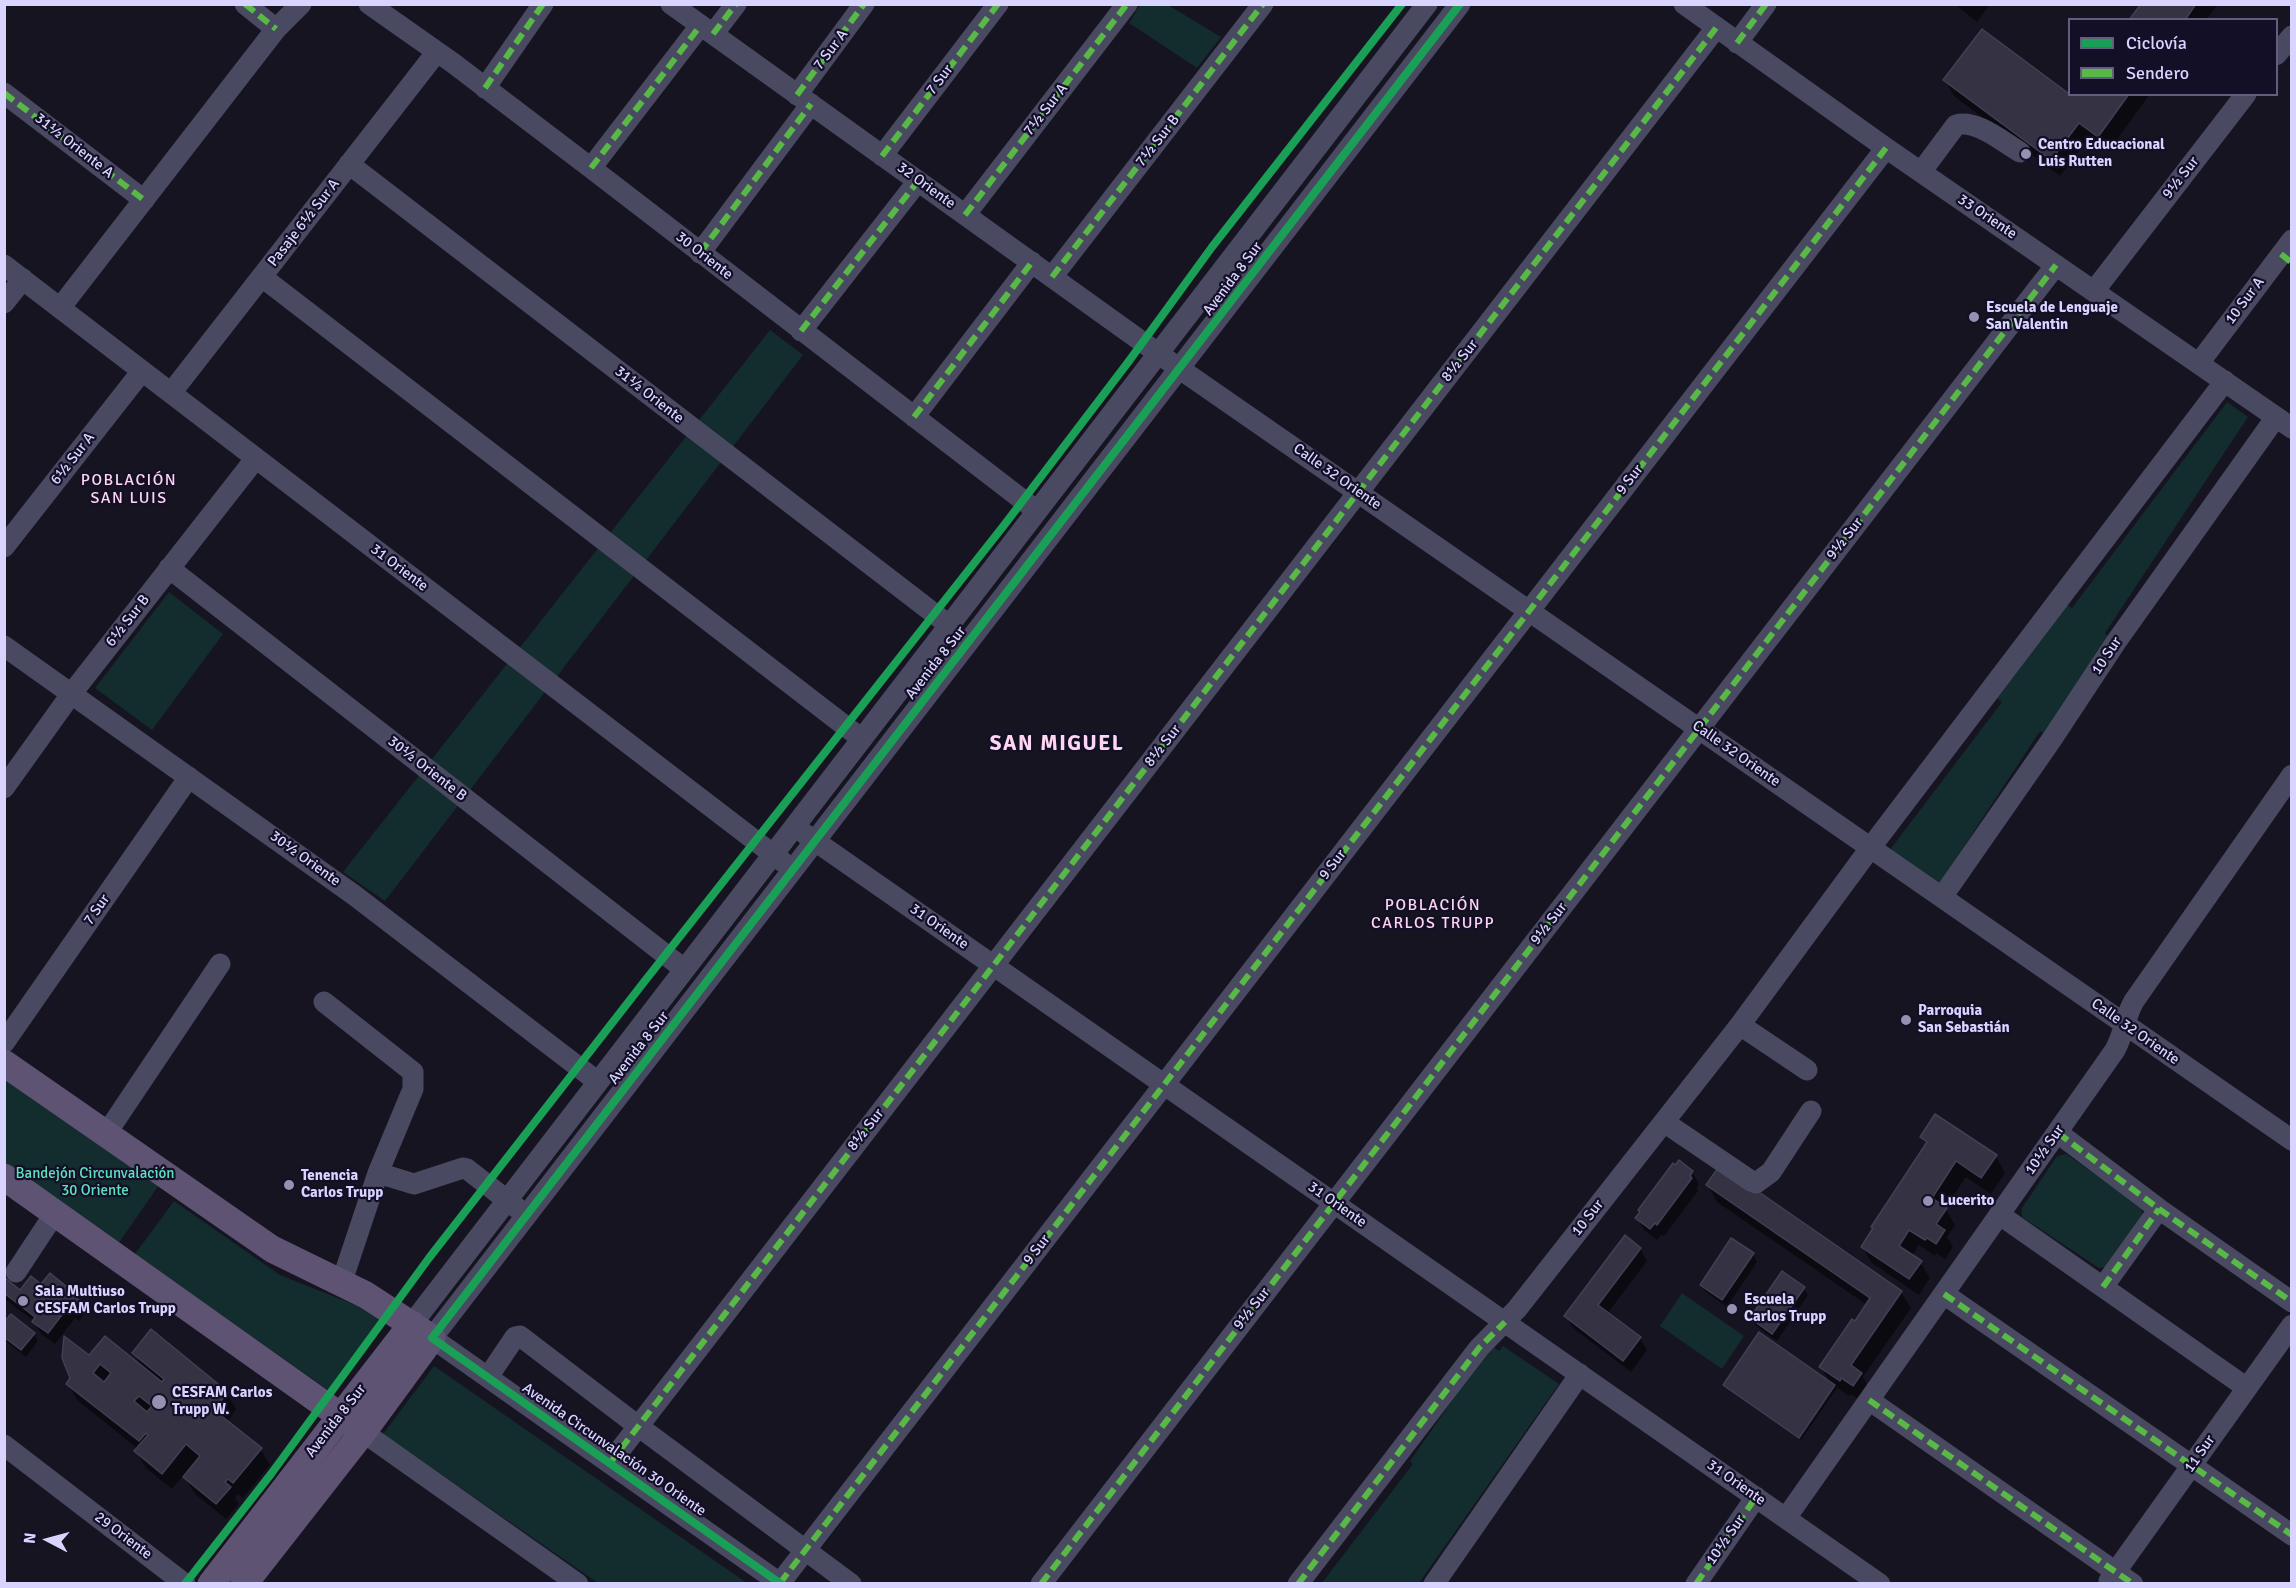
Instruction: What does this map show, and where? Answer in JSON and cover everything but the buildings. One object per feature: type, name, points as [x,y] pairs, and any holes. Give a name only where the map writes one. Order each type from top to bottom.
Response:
[{"type":"main road","name":"Avenida Circunvalación 30 Oriente","points":[[4,1063],[272,1249],[366,1295],[422,1331]]},
{"type":"main road","points":[[4,1177],[363,1432]]},
{"type":"main road","name":"Avenida 8 Sur","points":[[211,1584],[340,1415],[422,1331]]},
{"type":"main road","name":"Avenida 8 Sur","points":[[244,1584],[363,1432],[422,1331]]},
{"type":"street","points":[[245,4],[276,29]]},
{"type":"street","points":[[60,308],[276,29],[301,4]]},
{"type":"street","name":"30 Oriente","points":[[369,4],[591,168],[1037,512]]},
{"type":"street","points":[[485,88],[543,4]]},
{"type":"street","name":"32 Oriente","points":[[671,4],[1180,369]]},
{"type":"street","points":[[591,168],[706,30],[736,4]]},
{"type":"street","name":"7 Sur A","points":[[700,253],[804,99],[864,4]]},
{"type":"street","name":"7 Sur","points":[[882,156],[998,4]]},
{"type":"street","name":"7½ Sur A","points":[[965,215],[1128,4]]},
{"type":"street","name":"7½ Sur B","points":[[1052,277],[1263,4]]},
{"type":"street","name":"Avenida 8 Sur","points":[[422,1331],[507,1200],[1427,4]]},
{"type":"street","name":"Avenida 8 Sur","points":[[422,1331],[527,1215],[1460,4]]},
{"type":"street","name":"33 Oriente","points":[[1684,4],[1886,148],[2284,422]]},
{"type":"street","points":[[1737,43],[1766,4]]},
{"type":"street","name":"8½ Sur","points":[[610,1463],[1716,28]]},
{"type":"street","points":[[2278,54],[2292,36]]},
{"type":"street","name":"Pasaje 6½ Sur A","points":[[171,393],[436,53]]},
{"type":"street","name":"31½ Oriente A","points":[[4,93],[144,200]]},
{"type":"street","name":"9½ Sur","points":[[2094,291],[2244,96]]},
{"type":"street","points":[[1921,172],[1956,125],[1963,123],[1979,128],[2020,152]]},
{"type":"street","name":"9 Sur","points":[[781,1583],[1886,148]]},
{"type":"street","name":"31½ Oriente","points":[[349,164],[949,626]]},
{"type":"street","points":[[801,331],[918,181]]},
{"type":"street","name":"10 Sur A","points":[[2199,363],[2288,252]]},
{"type":"street","points":[[914,417],[1032,262]]},
{"type":"street","name":"9½ Sur","points":[[1041,1584],[2056,265]]},
{"type":"street","name":"31 Oriente","points":[[4,266],[793,870]]},
{"type":"street","points":[[262,277],[862,739]]},
{"type":"street","points":[[4,303],[22,279]]},
{"type":"street","name":"Calle 32 Oriente","points":[[1180,369],[2291,1138]]},
{"type":"street","name":"6½ Sur A","points":[[4,547],[142,371]]},
{"type":"street","name":"10 Sur","points":[[1298,1584],[1479,1347],[1517,1309],[1740,1025],[1871,847],[2225,381]]},
{"type":"street","name":"10 Sur","points":[[1942,897],[2052,739],[2116,642],[2284,422]]},
{"type":"street","name":"6½ Sur B","points":[[4,788],[72,693],[256,458]]},
{"type":"street","name":"30½ Oriente B","points":[[169,568],[684,969]]},
{"type":"street","name":"30½ Oriente","points":[[4,646],[354,895],[598,1082]]},
{"type":"street","name":"10½ Sur","points":[[1786,1518],[2115,1050],[2134,1002],[2292,776]]},
{"type":"street","name":"7 Sur","points":[[4,1043],[189,777]]},
{"type":"street","name":"31 Oriente","points":[[795,826],[1880,1584]]},
{"type":"street","points":[[106,1134],[220,964]]},
{"type":"street","points":[[324,1002],[413,1072],[413,1089],[378,1173],[341,1284]]},
{"type":"street","points":[[1740,1025],[1807,1070]]},
{"type":"street","points":[[1664,1122],[1756,1183],[1771,1172],[1811,1111]]},
{"type":"street","points":[[2058,1133],[2159,1209],[2292,1302]]},
{"type":"street","points":[[378,1173],[414,1184],[463,1168],[527,1215]]},
{"type":"street","points":[[2103,1287],[2159,1209]]},
{"type":"street","points":[[16,1272],[55,1213]]},
{"type":"street","points":[[2000,1215],[2247,1388]]},
{"type":"street","points":[[1944,1294],[2292,1535]]},
{"type":"street","name":"11 Sur","points":[[2119,1580],[2192,1466],[2292,1325]]},
{"type":"street","name":"Avenida Circunvalación 30 Oriente","points":[[422,1331],[781,1583]]},
{"type":"street","points":[[488,1377],[515,1337],[520,1336],[851,1584]]},
{"type":"street","points":[[1434,1584],[1580,1374]]},
{"type":"street","points":[[1869,1400],[2119,1580]]},
{"type":"street","points":[[363,1432],[578,1584]]},
{"type":"street","name":"29 Oriente","points":[[4,1445],[185,1584]]},
{"type":"street","name":"10½ Sur","points":[[1696,1584],[1756,1497]]},
{"type":"green space","points":[[1140,5],[1168,5],[1221,37],[1197,68],[1129,23]]},
{"type":"green space","points":[[770,330],[803,355],[385,901],[343,872]]},
{"type":"green space","points":[[2227,402],[2248,417],[2105,633],[2116,642],[2052,739],[2040,731],[1936,889],[1886,855],[2002,702],[1994,696],[2060,600],[2072,608]]},
{"type":"green space","points":[[169,592],[223,634],[152,730],[95,688]]},
{"type":"green space","name":"Bandejón Circunvalación 30 Oriente","points":[[4,1075],[161,1182],[118,1244],[5,1165]]},
{"type":"green space","points":[[2066,1154],[2141,1206],[2143,1215],[2108,1267],[2099,1268],[2022,1217],[2022,1208],[2057,1156]]},
{"type":"green space","name":"Bandejón Circunvalación 30 Oriente","points":[[174,1201],[280,1275],[383,1316],[331,1392],[135,1254]]},
{"type":"green space","points":[[1682,1293],[1744,1336],[1722,1369],[1660,1326]]},
{"type":"green space","points":[[1491,1345],[1499,1351],[1503,1346],[1559,1384],[1419,1583],[1321,1584],[1413,1464],[1410,1461]]},
{"type":"green space","points":[[434,1366],[747,1583],[598,1583],[383,1434]]},
{"type":"marked path","points":[[245,4],[276,29]]},
{"type":"marked path","points":[[485,88],[543,4]]},
{"type":"marked path","points":[[713,34],[736,4]]},
{"type":"marked path","points":[[797,95],[864,4]]},
{"type":"marked path","points":[[882,156],[998,4]]},
{"type":"marked path","points":[[965,215],[1127,4]]},
{"type":"marked path","points":[[1052,277],[1263,4]]},
{"type":"marked path","points":[[1737,43],[1766,4]]},
{"type":"marked path","points":[[591,168],[700,26]]},
{"type":"marked path","points":[[610,1463],[1716,28]]},
{"type":"marked path","points":[[4,93],[144,200]]},
{"type":"marked path","points":[[700,253],[811,104]]},
{"type":"marked path","points":[[780,1583],[1886,148]]},
{"type":"marked path","points":[[801,331],[918,181]]},
{"type":"marked path","points":[[2281,254],[2292,263]]},
{"type":"marked path","points":[[914,417],[1032,262]]},
{"type":"marked path","points":[[1041,1584],[2056,265]]},
{"type":"marked path","points":[[2058,1133],[2159,1209],[2292,1302]]},
{"type":"marked path","points":[[2103,1287],[2159,1209]]},
{"type":"marked path","points":[[1944,1294],[2292,1535]]},
{"type":"marked path","points":[[1298,1584],[1479,1348],[1505,1322]]},
{"type":"marked path","points":[[1869,1400],[2133,1584]]},
{"type":"marked path","points":[[1696,1584],[1756,1497]]},
{"type":"cycle path","points":[[185,1584],[271,1474],[429,1258],[1005,524],[1212,247],[1402,4]]},
{"type":"cycle path","points":[[781,1584],[432,1338],[1460,4]]},
{"type":"place","name":"Centro Educacional Luis Rutten","points":[[2026,154]]},
{"type":"place","name":"Escuela de Lenguaje San Valentin","points":[[1974,317]]},
{"type":"place","name":"Parroquia San Sebastián","points":[[1906,1020]]},
{"type":"place","name":"Tenencia Carlos Trupp","points":[[289,1185]]},
{"type":"place","name":"Lucerito","points":[[1928,1201]]},
{"type":"place","name":"Sala Multiuso CESFAM Carlos Trupp","points":[[23,1301]]},
{"type":"place","name":"Escuela Carlos Trupp","points":[[1732,1309]]},
{"type":"place","name":"CESFAM Carlos Trupp W.","points":[[159,1402]]},
{"type":"district","name":"POBLACIÓN SAN LUIS","points":[[129,490]]},
{"type":"district","name":"SAN MIGUEL","points":[[1057,744]]},
{"type":"district","name":"POBLACIÓN CARLOS TRUPP","points":[[1433,915]]}]
